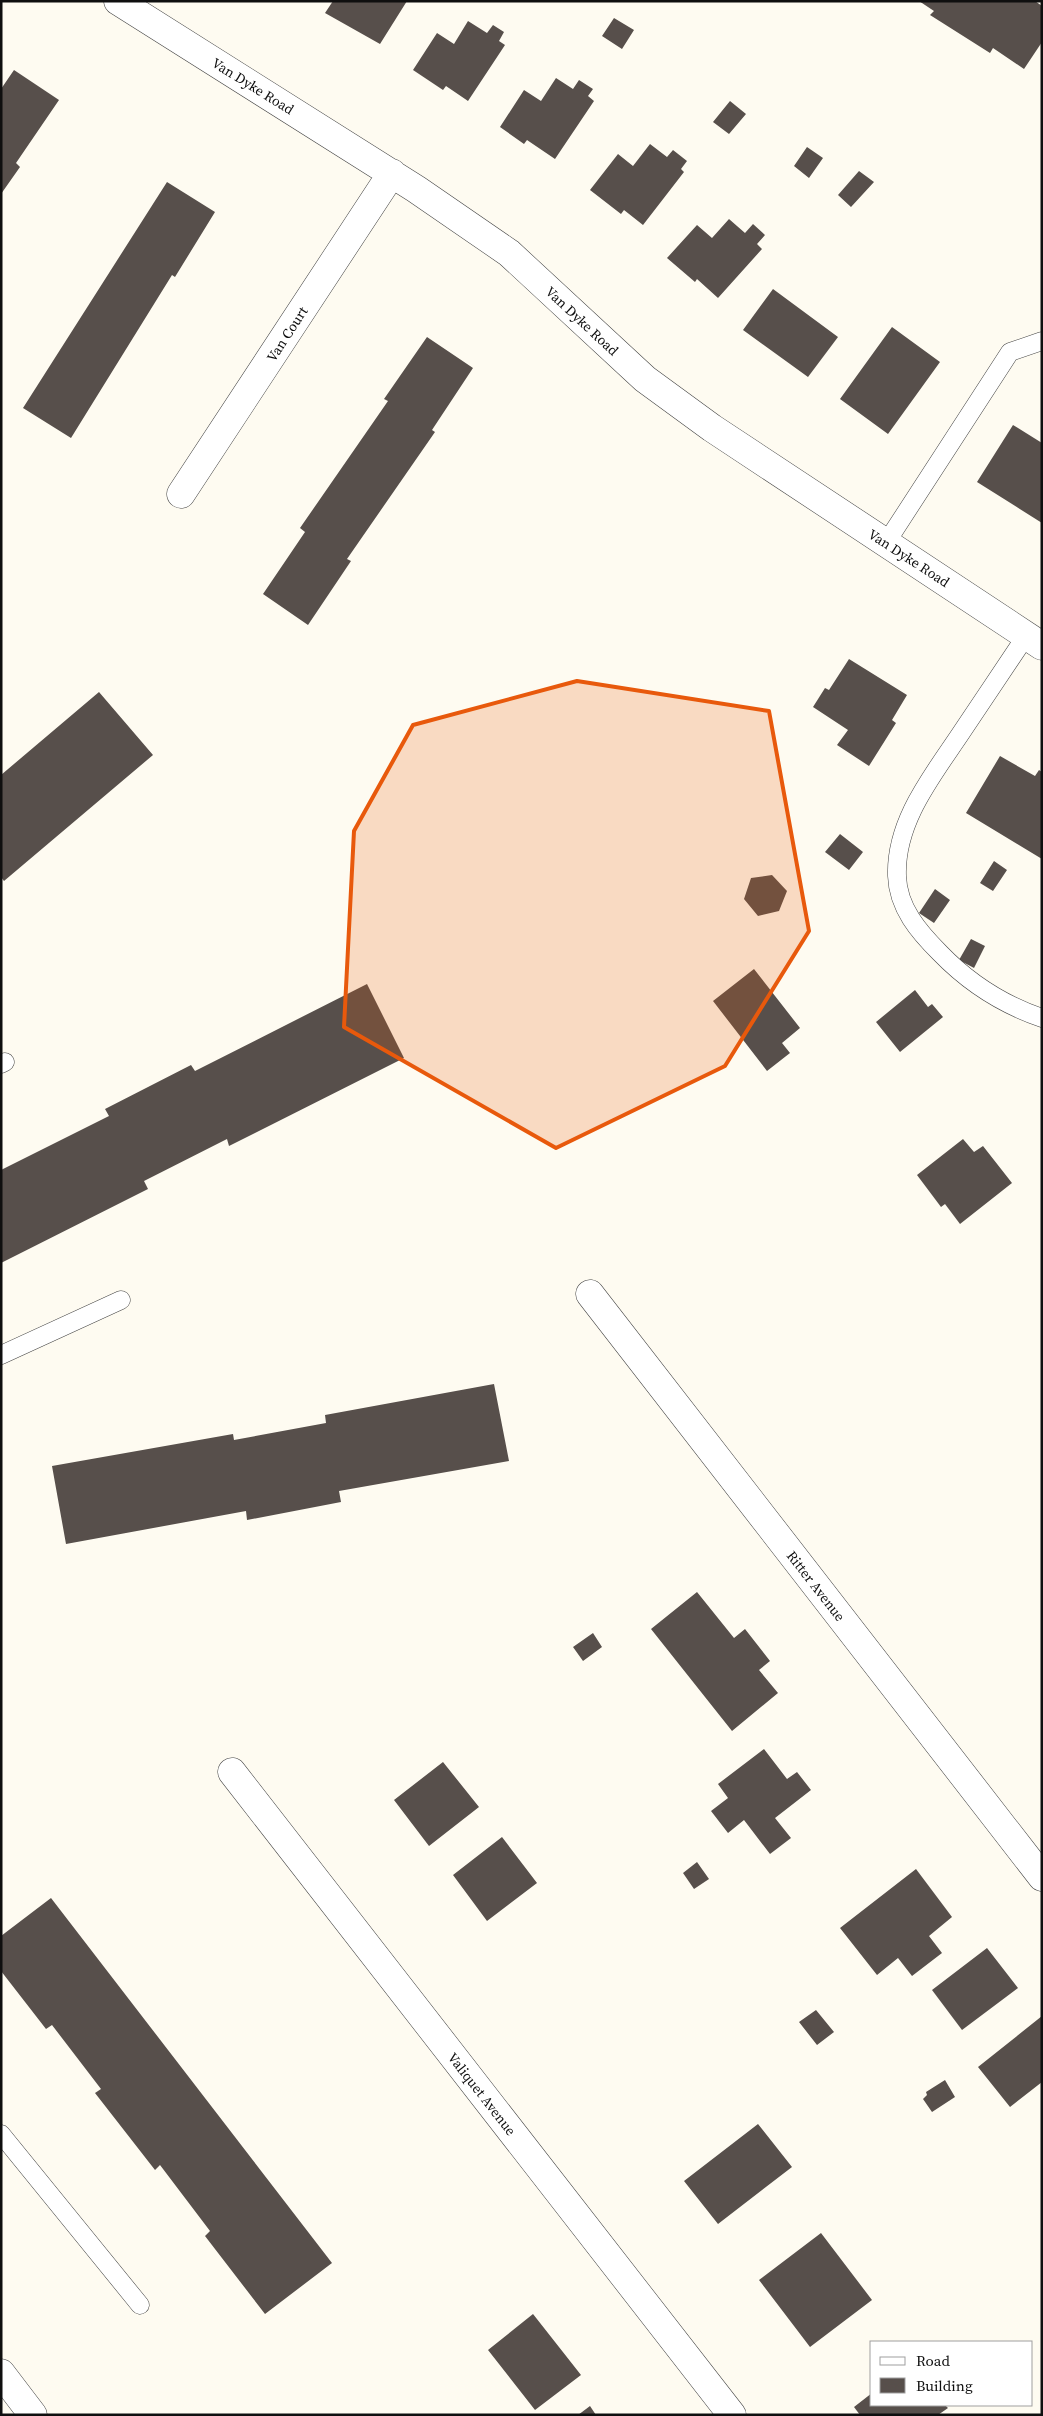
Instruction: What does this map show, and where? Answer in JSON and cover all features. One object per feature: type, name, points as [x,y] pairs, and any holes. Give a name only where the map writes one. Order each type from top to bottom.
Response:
[{"type":"street","name":"Van Dyke Road","points":[[118,1],[392,173],[509,254],[644,379],[712,428],[1034,641]]},
{"type":"street","name":"Van Court","points":[[181,494],[392,173]]},
{"type":"street","name":"Ritter Avenue","points":[[590,1294],[1042,1877]]},
{"type":"street","name":"Valiquet Avenue","points":[[232,1772],[732,2415]]},
{"type":"street","points":[[1,2373],[33,2415]]},
{"type":"lane","points":[[886,543],[1010,352],[1042,341]]},
{"type":"lane","points":[[1034,641],[916,801],[901,840],[897,877],[904,907],[919,932],[945,959],[978,985],[1018,1010],[1042,1018]]},
{"type":"lane","points":[[1,1355],[120,1300]]},
{"type":"lane","points":[[1,2134],[140,2305]]},
{"type":"highlighted area","points":[[577,681],[769,711],[809,931],[725,1066],[556,1148],[344,1027],[354,831],[413,725]]},
{"type":"building","points":[[333,1],[407,1],[380,44],[325,13]]},
{"type":"building","points":[[919,1],[1035,1],[1042,6],[1042,42],[1024,69],[993,48],[990,53],[930,15],[934,11]]},
{"type":"building","points":[[614,18],[634,30],[622,49],[602,36]]},
{"type":"building","points":[[468,21],[487,33],[493,25],[504,32],[499,41],[505,45],[468,101],[446,86],[443,90],[413,70],[437,33],[454,44]]},
{"type":"building","points":[[14,70],[59,100],[16,163],[20,167],[1,194],[1,89]]},
{"type":"building","points":[[556,78],[573,89],[579,80],[593,89],[588,96],[594,101],[555,159],[527,140],[524,144],[500,127],[524,90],[541,101]]},
{"type":"building","points":[[730,101],[746,114],[729,134],[713,122]]},
{"type":"building","points":[[650,144],[667,157],[673,150],[687,161],[681,169],[684,172],[643,225],[624,210],[621,214],[590,190],[618,154],[633,166]]},
{"type":"building","points":[[807,147],[823,158],[809,178],[794,166]]},
{"type":"building","points":[[859,171],[874,182],[851,207],[838,195]]},
{"type":"building","points":[[167,182],[215,212],[175,277],[172,275],[71,438],[23,408]]},
{"type":"building","points":[[729,219],[745,233],[753,224],[765,235],[757,244],[762,249],[718,298],[697,279],[695,282],[667,258],[697,225],[712,238]]},
{"type":"building","points":[[773,289],[838,337],[808,377],[743,330]]},
{"type":"building","points":[[892,327],[940,362],[888,434],[840,399]]},
{"type":"building","points":[[427,337],[473,368],[432,430],[435,432],[347,559],[351,561],[308,625],[263,594],[305,532],[300,528],[388,401],[384,399]]},
{"type":"building","points":[[1013,425],[1042,443],[1042,523],[977,482]]},
{"type":"building","points":[[849,659],[907,695],[892,720],[896,723],[869,766],[837,745],[848,730],[813,707],[825,688],[829,690]]},
{"type":"building","points":[[99,692],[153,755],[4,881],[1,877],[1,775]]},
{"type":"building","points":[[1000,756],[1035,776],[1039,770],[1042,772],[1042,859],[966,813]]},
{"type":"building","points":[[840,834],[863,852],[849,870],[825,852]]},
{"type":"building","points":[[994,861],[1007,870],[993,891],[980,883]]},
{"type":"building","points":[[772,875],[787,891],[779,911],[758,916],[744,899],[751,878]]},
{"type":"building","points":[[935,889],[950,900],[934,923],[919,913]]},
{"type":"building","points":[[971,939],[985,946],[974,968],[959,960]]},
{"type":"building","points":[[754,969],[800,1028],[782,1043],[790,1053],[767,1071],[713,1001]]},
{"type":"building","points":[[367,984],[404,1058],[229,1146],[227,1139],[144,1181],[148,1189],[1,1263],[1,1170],[109,1116],[105,1109],[191,1065],[195,1071]]},
{"type":"building","points":[[915,990],[928,1007],[932,1004],[943,1017],[900,1052],[876,1022]]},
{"type":"building","points":[[963,1139],[974,1152],[983,1146],[1012,1183],[960,1224],[945,1204],[941,1207],[917,1175]]},
{"type":"building","points":[[494,1384],[509,1461],[339,1491],[341,1502],[247,1520],[246,1511],[66,1544],[52,1466],[233,1434],[234,1440],[326,1423],[325,1415]]},
{"type":"building","points":[[697,1592],[734,1638],[745,1629],[770,1661],[759,1670],[778,1693],[732,1731],[651,1629]]},
{"type":"building","points":[[593,1633],[602,1647],[583,1661],[573,1647]]},
{"type":"building","points":[[764,1749],[787,1779],[797,1772],[811,1790],[775,1818],[791,1838],[770,1854],[744,1820],[728,1833],[711,1811],[728,1798],[718,1784]]},
{"type":"building","points":[[443,1762],[479,1807],[429,1846],[394,1800]]},
{"type":"building","points":[[502,1837],[537,1883],[487,1921],[453,1875]]},
{"type":"building","points":[[697,1862],[709,1879],[694,1889],[683,1873]]},
{"type":"building","points":[[916,1869],[952,1917],[929,1936],[942,1953],[912,1976],[898,1958],[877,1975],[840,1928]]},
{"type":"building","points":[[51,1898],[332,2263],[265,2314],[205,2236],[210,2231],[160,2165],[155,2170],[95,2093],[101,2089],[52,2025],[46,2029],[1,1971],[1,1936]]},
{"type":"building","points":[[987,1948],[1018,1988],[962,2030],[932,1990]]},
{"type":"building","points":[[816,2010],[834,2032],[817,2045],[799,2022]]},
{"type":"building","points":[[1042,2016],[1042,2082],[1010,2107],[978,2067]]},
{"type":"building","points":[[945,2080],[955,2097],[932,2112],[923,2099],[927,2095],[926,2092]]},
{"type":"building","points":[[758,2124],[792,2167],[718,2224],[684,2181]]},
{"type":"building","points":[[821,2233],[872,2300],[810,2347],[759,2280]]},
{"type":"building","points":[[533,2314],[581,2375],[535,2410],[488,2350]]},
{"type":"building","points":[[870,2395],[870,2406],[946,2406],[948,2408],[938,2415],[860,2415],[854,2407]]},
{"type":"building","points":[[590,2406],[596,2415],[578,2415]]}]
